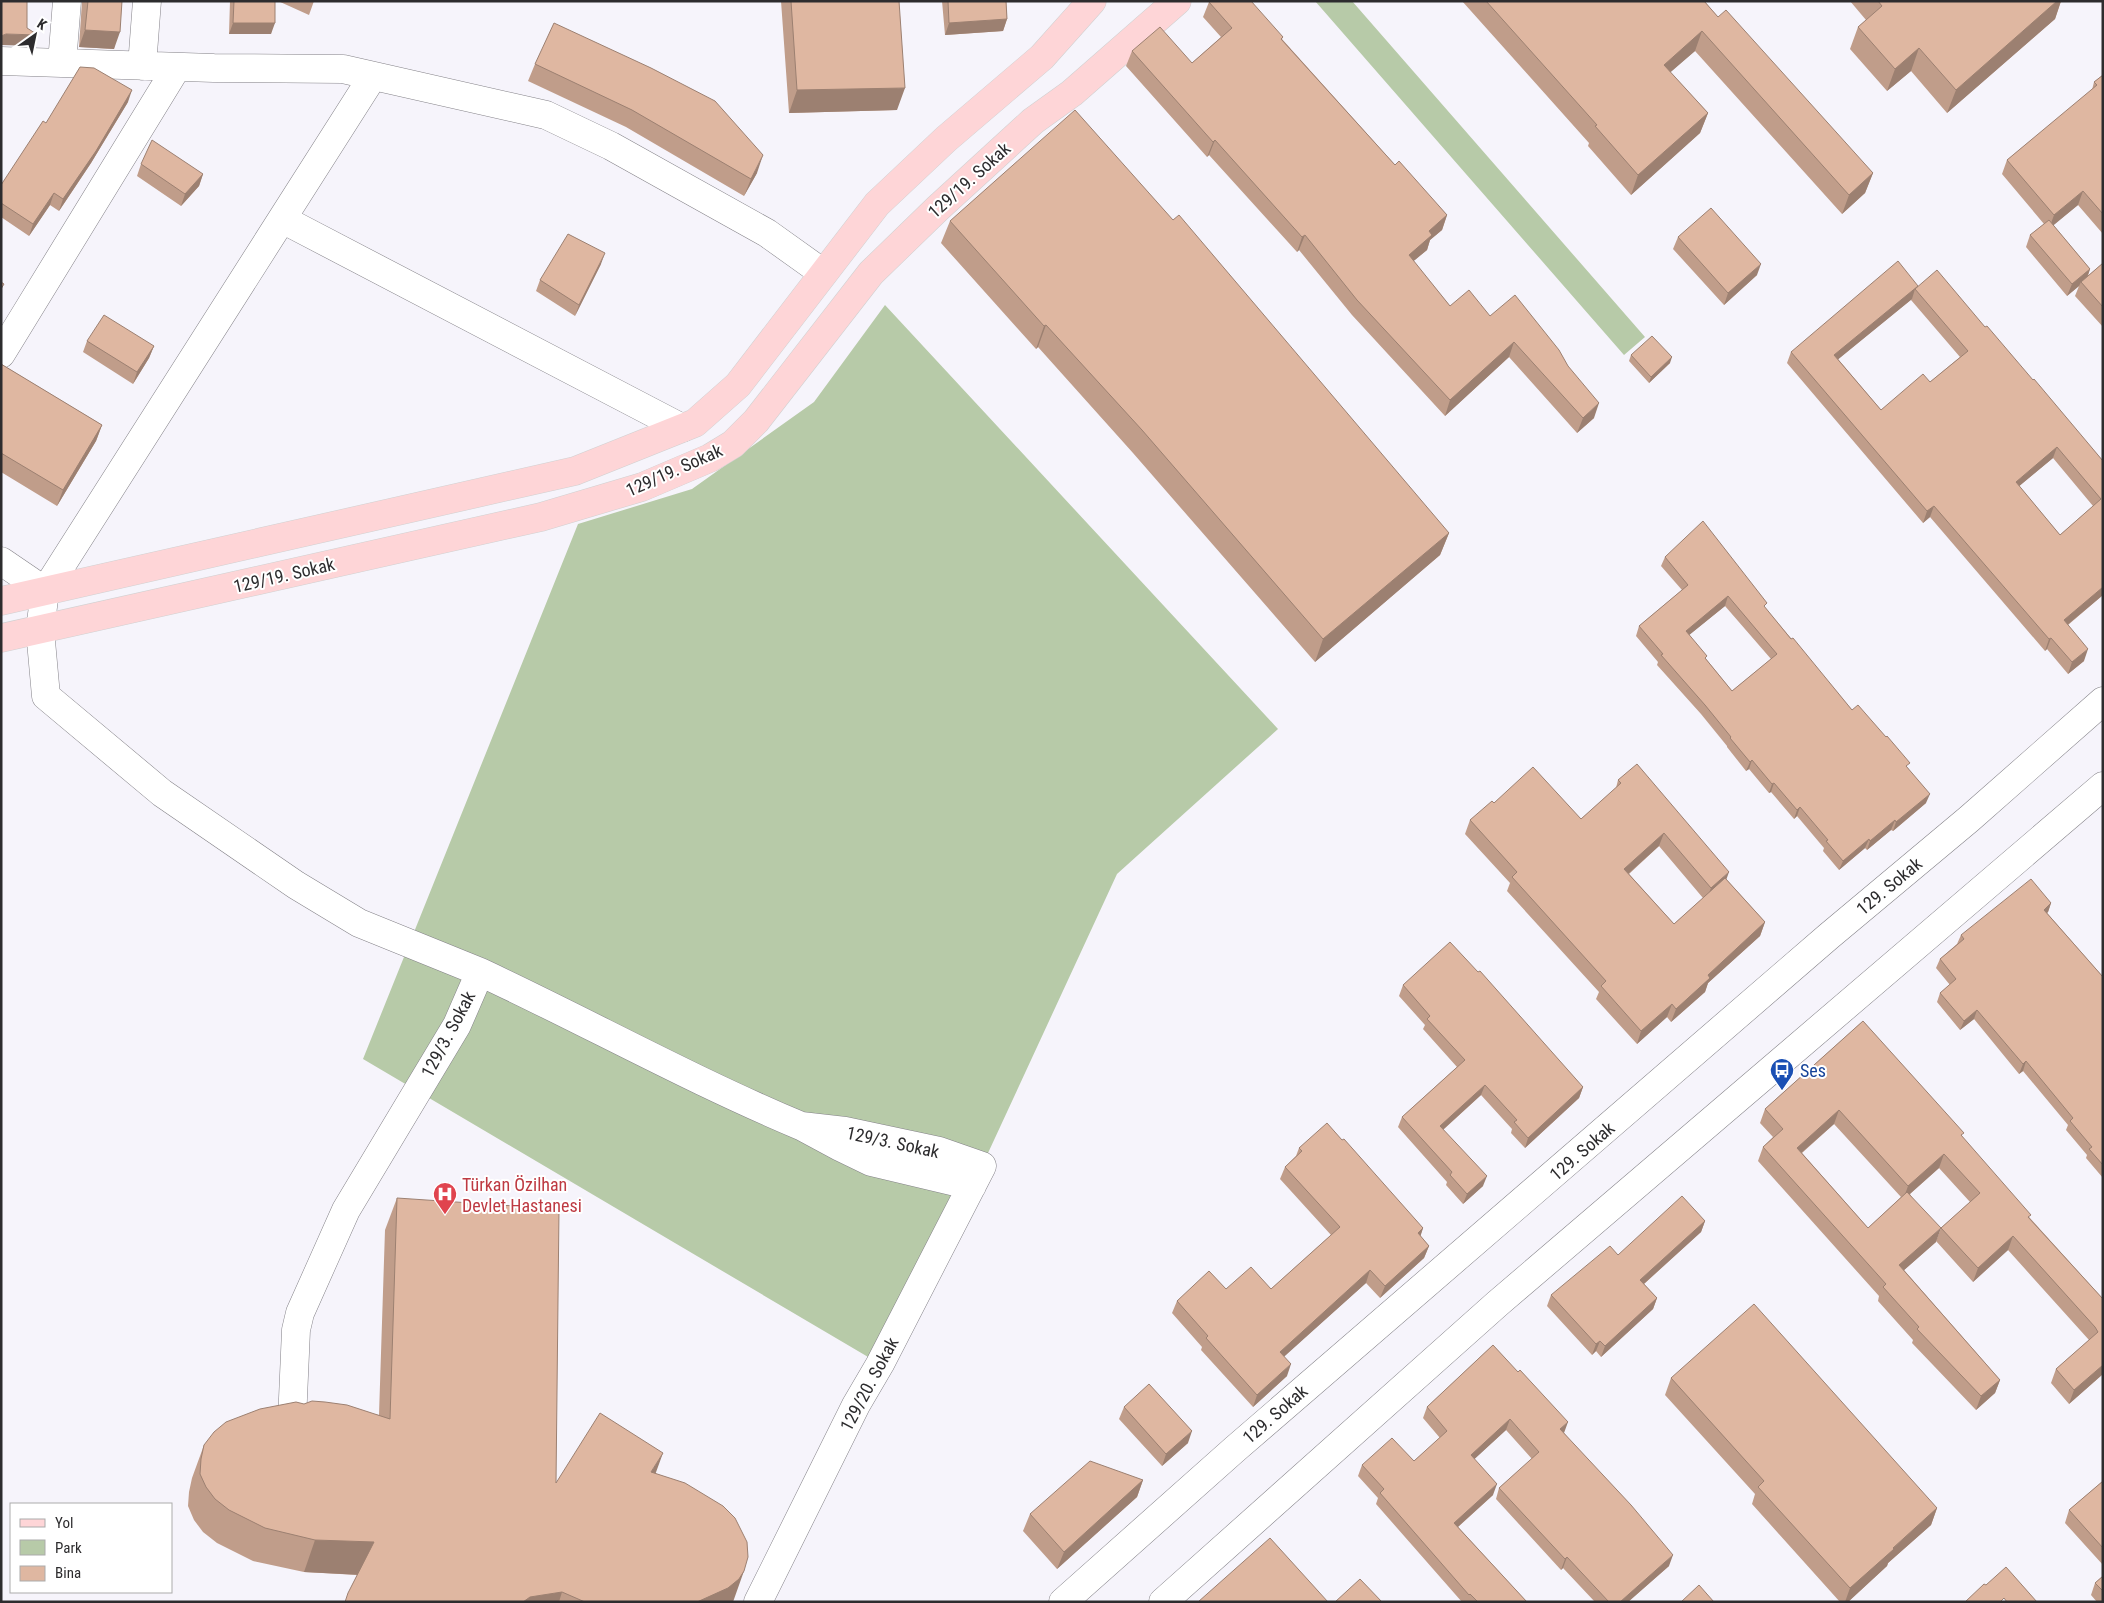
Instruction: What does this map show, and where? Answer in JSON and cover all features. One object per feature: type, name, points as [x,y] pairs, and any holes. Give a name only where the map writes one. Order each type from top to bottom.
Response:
[{"type":"main road","name":"129/19. Sokak","points":[[1,638],[541,517],[642,487],[710,458],[733,444],[756,422],[877,266],[1033,122],[1072,92],[1177,1]]},
{"type":"main road","name":"129/19. Sokak","points":[[1,601],[575,471],[695,423],[738,385],[877,204],[946,139],[1042,57],[1091,2]]},
{"type":"street","points":[[62,64],[67,1]]},
{"type":"street","points":[[142,66],[147,1]]},
{"type":"street","points":[[2,62],[343,69],[546,115],[611,146],[767,233],[823,273]]},
{"type":"street","points":[[1,354],[177,67]]},
{"type":"street","points":[[373,76],[45,591],[40,630],[46,696],[162,793],[296,885],[359,923],[480,972]]},
{"type":"street","points":[[282,219],[682,428]]},
{"type":"street","points":[[1,561],[45,591]]},
{"type":"street","name":"129. Sokak","points":[[1063,1602],[1242,1442],[1829,936],[1969,819],[2103,701]]},
{"type":"street","points":[[1163,1602],[1504,1298],[2103,786]]},
{"type":"street","name":"129/3. Sokak","points":[[292,1421],[296,1330],[300,1313],[346,1210],[456,1025],[480,972],[736,1099],[801,1126],[845,1131],[939,1151],[977,1176]]},
{"type":"street","name":"129/20. Sokak","points":[[758,1602],[856,1405],[880,1364],[977,1176]]},
{"type":"green space","points":[[1315,1],[1352,1],[1645,337],[1624,355]]},
{"type":"green space","points":[[885,305],[1278,729],[1117,874],[982,1166],[880,1364],[363,1059],[578,524],[692,489],[814,402]]},
{"type":"building","points":[[1,1],[27,1],[27,28],[38,35],[6,34],[1,36]]},
{"type":"building","points":[[88,1],[122,1],[120,32],[85,30]]},
{"type":"building","points":[[234,1],[275,1],[275,23],[233,23]]},
{"type":"building","points":[[791,1],[899,1],[905,88],[797,90]]},
{"type":"building","points":[[948,1],[1006,1],[1007,19],[949,23]]},
{"type":"building","points":[[1210,1],[1251,1],[1283,37],[1281,39],[1395,165],[1399,161],[1447,215],[1429,231],[1432,235],[1409,255],[1450,306],[1469,290],[1490,316],[1515,295],[1559,350],[1568,366],[1599,403],[1583,418],[1514,342],[1450,400],[1357,300],[1305,235],[1302,237],[1215,140],[1213,142],[1132,51],[1160,27],[1192,63],[1232,28]]},
{"type":"building","points":[[1486,1],[1704,1],[1718,17],[1726,10],[1873,173],[1849,195],[1702,31],[1664,65],[1708,113],[1638,175],[1595,126],[1597,125]]},
{"type":"building","points":[[1878,1],[2057,1],[1956,90],[1919,48],[1895,69],[1858,27],[1882,6]]},
{"type":"building","points":[[554,23],[651,68],[715,101],[763,155],[751,179],[632,110],[535,64]]},
{"type":"building","points":[[80,67],[94,68],[132,90],[96,151],[63,199],[54,193],[33,224],[1,203],[1,185],[43,121],[46,123]]},
{"type":"building","points":[[2103,75],[2103,214],[2083,191],[2054,215],[2007,160],[2097,85],[2094,82]]},
{"type":"building","points":[[1075,110],[1173,220],[1179,215],[1449,533],[1323,639],[1142,430],[1046,325],[1044,326],[950,221]]},
{"type":"building","points":[[152,140],[203,174],[185,194],[141,164]]},
{"type":"building","points":[[1711,208],[1761,264],[1728,293],[1678,237]]},
{"type":"building","points":[[2049,220],[2090,269],[2072,284],[2030,235]]},
{"type":"building","points":[[568,234],[605,253],[579,305],[540,280]]},
{"type":"building","points":[[1898,261],[1918,286],[1834,355],[1881,410],[1923,374],[1930,382],[1968,351],[1915,289],[1937,270],[1985,327],[1987,326],[2034,379],[2103,461],[2103,587],[2064,620],[2088,649],[2072,662],[2051,638],[2049,639],[1934,506],[1927,511],[1791,352]],"holes":[[[2057,447],[2101,499],[2060,535],[2016,482]]]},
{"type":"building","points":[[2103,263],[2103,307],[2081,282]]},
{"type":"building","points":[[104,315],[154,346],[137,372],[87,341]]},
{"type":"building","points":[[1652,336],[1672,357],[1651,377],[1631,355]]},
{"type":"building","points":[[1,364],[102,425],[63,490],[1,453]]},
{"type":"building","points":[[1703,521],[1767,603],[1764,606],[1791,639],[1793,638],[1852,710],[1858,705],[1887,736],[1910,763],[1906,766],[1930,794],[1896,822],[1895,820],[1870,841],[1869,839],[1843,861],[1800,807],[1797,810],[1752,760],[1750,762],[1639,626],[1688,585],[1665,557]],"holes":[[[1728,596],[1777,654],[1732,691],[1686,631]]]},
{"type":"building","points":[[1637,764],[1729,872],[1711,888],[1664,833],[1624,869],[1674,924],[1725,878],[1765,922],[1708,975],[1710,978],[1676,1009],[1672,1004],[1641,1031],[1601,986],[1606,981],[1512,877],[1517,872],[1470,820],[1492,801],[1494,803],[1533,767],[1581,819],[1621,783],[1618,780]]},
{"type":"building","points":[[2031,879],[2051,903],[2044,910],[2103,977],[2103,1165],[2089,1149],[2092,1147],[2070,1121],[2073,1118],[2026,1061],[2023,1064],[1977,1010],[1964,1021],[1940,993],[1956,979],[1940,959],[1964,939],[1961,935]]},
{"type":"building","points":[[1450,942],[1478,972],[1480,971],[1583,1087],[1528,1138],[1514,1122],[1517,1120],[1485,1085],[1440,1126],[1487,1176],[1467,1194],[1450,1175],[1452,1172],[1402,1117],[1465,1060],[1427,1019],[1430,1016],[1403,985]]},
{"type":"building","points":[[1863,1021],[1964,1133],[1961,1135],[2031,1215],[2028,1217],[2103,1299],[2103,1365],[2074,1390],[2056,1369],[2098,1332],[2013,1236],[1978,1268],[1941,1228],[1899,1265],[2000,1380],[1981,1396],[1917,1329],[1919,1327],[1883,1287],[1886,1284],[1763,1147],[1783,1129],[1765,1109]],"holes":[[[1839,1110],[1908,1186],[1944,1154],[1980,1193],[1941,1228],[1907,1192],[1868,1228],[1797,1148]]]},
{"type":"building","points":[[1327,1123],[1342,1140],[1344,1139],[1423,1228],[1418,1233],[1429,1246],[1385,1286],[1370,1270],[1280,1352],[1291,1364],[1257,1395],[1206,1338],[1208,1336],[1177,1301],[1209,1271],[1226,1289],[1251,1267],[1271,1289],[1340,1227],[1285,1167],[1302,1151],[1299,1148]]},
{"type":"building","points":[[1682,1196],[1705,1221],[1640,1280],[1657,1298],[1605,1346],[1600,1341],[1596,1344],[1551,1295],[1610,1246],[1618,1255]]},
{"type":"building","points":[[397,1198],[559,1209],[556,1483],[600,1413],[663,1453],[651,1472],[685,1483],[723,1506],[735,1518],[747,1542],[748,1557],[744,1571],[739,1579],[728,1588],[697,1602],[585,1602],[562,1592],[530,1597],[523,1602],[345,1602],[374,1542],[315,1540],[265,1528],[229,1510],[215,1499],[206,1487],[200,1474],[201,1459],[204,1445],[214,1432],[226,1422],[260,1409],[296,1402],[304,1404],[312,1401],[347,1405],[390,1419]]},
{"type":"building","points":[[1754,1304],[1937,1508],[1850,1588],[1758,1487],[1764,1481],[1671,1378]]},
{"type":"building","points":[[1493,1345],[1518,1372],[1520,1370],[1568,1422],[1560,1429],[1631,1505],[1673,1555],[1620,1602],[1609,1602],[1567,1557],[1565,1559],[1499,1488],[1539,1452],[1510,1419],[1471,1455],[1497,1484],[1454,1523],[1527,1602],[1478,1602],[1469,1595],[1380,1493],[1384,1489],[1362,1465],[1392,1438],[1414,1461],[1447,1431],[1427,1407]]},
{"type":"building","points":[[1149,1384],[1192,1431],[1166,1454],[1124,1407]]},
{"type":"building","points":[[1090,1461],[1143,1480],[1064,1552],[1030,1514]]},
{"type":"building","points":[[2103,1481],[2103,1548],[2069,1510]]},
{"type":"building","points":[[1270,1538],[1328,1602],[1198,1602]]},
{"type":"building","points":[[2006,1567],[2037,1602],[2007,1602],[2004,1598],[2000,1602],[1965,1602],[1984,1584],[1986,1585]]},
{"type":"building","points":[[2103,1576],[2103,1591],[2095,1583]]},
{"type":"building","points":[[1360,1579],[1382,1602],[1335,1602]]},
{"type":"building","points":[[1699,1585],[1714,1602],[1681,1602]]},
{"type":"place","name":"Ses","points":[[1782,1091]]},
{"type":"place","name":"Türkan Özilhan Devlet Hastanesi","points":[[445,1215]]}]
